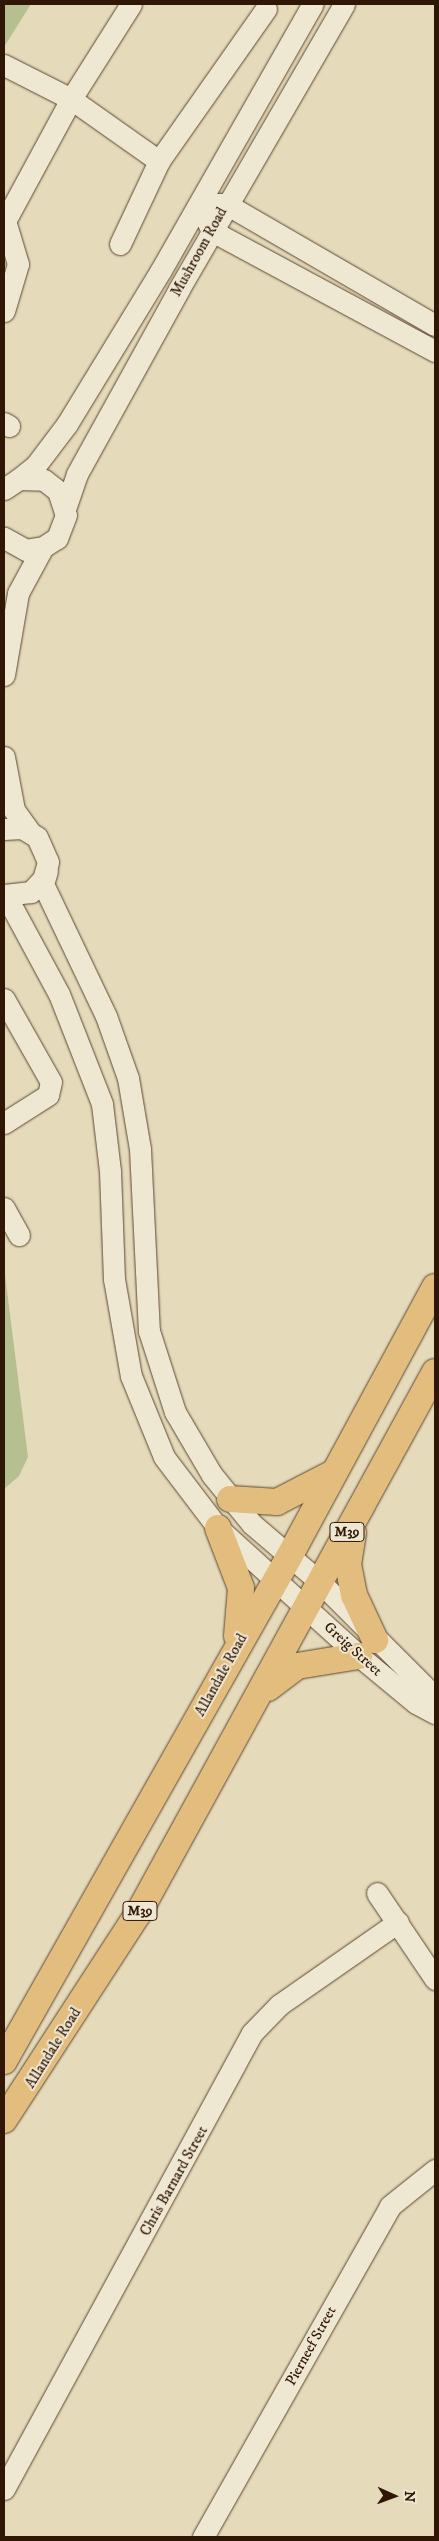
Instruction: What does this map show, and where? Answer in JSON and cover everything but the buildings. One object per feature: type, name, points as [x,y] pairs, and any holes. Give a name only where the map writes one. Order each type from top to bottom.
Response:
[{"type":"main road","name":"Allandale Road","points":[[4,2061],[282,1568],[435,1287]]},
{"type":"main road","name":"Allandale Road","points":[[4,2120],[138,1914],[262,1693],[306,1607],[435,1372]]},
{"type":"main road","points":[[230,1499],[284,1500],[335,1471]]},
{"type":"main road","points":[[262,1693],[297,1666],[367,1648],[348,1564],[356,1515]]},
{"type":"main road","points":[[218,1528],[241,1588],[234,1652]]},
{"type":"street","points":[[4,311],[18,264],[5,224],[71,99],[132,4]]},
{"type":"street","name":"Mushroom Road","points":[[8,484],[36,465],[67,424],[199,205],[313,4]]},
{"type":"street","name":"Mushroom Road","points":[[43,547],[62,531],[66,506],[77,474],[226,204],[344,4]]},
{"type":"street","points":[[120,244],[159,161],[266,9]]},
{"type":"street","points":[[4,64],[71,99],[159,161]]},
{"type":"street","points":[[435,325],[226,204],[199,205],[212,231],[435,351]]},
{"type":"street","points":[[8,484],[36,478],[52,484],[66,506]]},
{"type":"street","points":[[4,538],[26,550],[43,547]]},
{"type":"street","points":[[4,676],[18,593],[43,547]]},
{"type":"street","points":[[4,757],[14,810],[30,832],[43,844],[47,871],[43,884],[106,1016],[128,1078],[140,1149],[149,1331],[159,1370],[193,1447],[282,1568]]},
{"type":"street","points":[[4,828],[30,832]]},
{"type":"street","points":[[47,871],[31,892],[5,896],[59,994],[102,1104],[110,1171],[114,1279],[131,1376],[164,1458],[218,1528],[282,1568]]},
{"type":"street","points":[[4,999],[51,1082],[48,1095],[4,1123]]},
{"type":"street","points":[[4,1208],[19,1235]]},
{"type":"street","name":"Greig Street","points":[[282,1568],[320,1582],[367,1648],[416,1703],[435,1713]]},
{"type":"street","name":"Greig Street","points":[[282,1568],[306,1607],[435,1697]]},
{"type":"street","points":[[377,1892],[435,1979]]},
{"type":"street","name":"Chris Barnard Street","points":[[4,2489],[252,2033],[279,2004],[398,1922]]},
{"type":"street","name":"Pierneef Street","points":[[203,2537],[390,2206],[435,2170]]},
{"type":"green space","points":[[4,4],[31,4],[4,47]]},
{"type":"green space","points":[[4,1267],[28,1457],[19,1476],[4,1489]]}]
